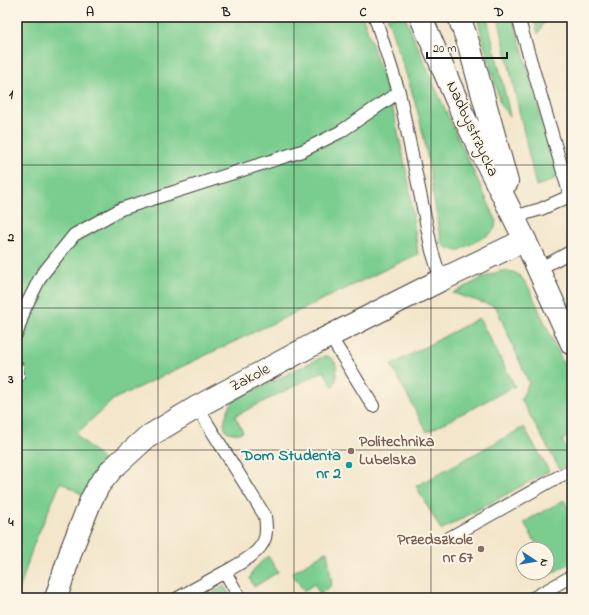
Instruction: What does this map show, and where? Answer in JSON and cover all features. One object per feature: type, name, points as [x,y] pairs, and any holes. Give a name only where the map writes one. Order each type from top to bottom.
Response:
[{"type":"street","name":"Nadbystrzycka","points":[[421,17],[462,113],[569,330]]},
{"type":"street","name":"Nadbystrzycka","points":[[459,17],[469,45],[525,240]]},
{"type":"street","name":"Zakole","points":[[56,598],[72,548],[91,500],[99,485],[112,469],[146,438],[197,407],[330,336],[441,280],[525,240]]},
{"type":"lane","points":[[376,17],[399,92],[432,251],[441,280]]},
{"type":"lane","points":[[517,216],[541,209],[570,196],[518,17]]},
{"type":"lane","points":[[17,333],[24,308],[40,276],[74,235],[121,209],[302,152],[340,132],[399,92]]},
{"type":"lane","points":[[539,269],[572,251]]},
{"type":"lane","points":[[330,336],[373,406]]},
{"type":"lane","points":[[17,366],[17,376]]},
{"type":"lane","points":[[178,598],[249,558],[264,539],[266,527],[265,516],[197,407]]},
{"type":"lane","points":[[449,538],[558,477],[572,471]]},
{"type":"lane","points":[[225,572],[240,598]]},
{"type":"lane","points":[[533,598],[572,576]]},
{"type":"green space","points":[[17,17],[363,17],[393,110],[409,184],[418,254],[114,399],[76,434],[112,469],[91,500],[61,482],[33,546],[17,598]]},
{"type":"green space","points":[[387,17],[405,17],[438,94],[496,220],[495,228],[490,234],[458,251],[449,249],[442,244],[421,125]]},
{"type":"green space","points":[[477,17],[487,17],[510,117],[501,106]]},
{"type":"green space","points":[[498,17],[513,17],[557,172],[556,177],[551,181],[536,186]]},
{"type":"green space","points":[[533,17],[547,17],[538,34]]},
{"type":"green space","points":[[500,271],[510,271],[518,274],[529,288],[572,383],[572,435],[562,440],[571,459],[560,470],[521,399],[529,383],[496,307],[453,293]]},
{"type":"green space","points":[[479,318],[515,386],[427,432],[391,365]]},
{"type":"green space","points":[[324,356],[333,359],[335,363],[337,373],[333,387],[324,371],[235,416],[243,432],[228,432],[225,429],[224,425],[226,414],[233,401]]},
{"type":"green space","points":[[524,427],[549,471],[441,530],[416,486]]},
{"type":"green space","points":[[564,500],[572,515],[572,562],[555,571],[555,541],[535,541],[524,522]]},
{"type":"green space","points":[[327,551],[332,585],[320,594],[314,584],[304,591],[292,573]]},
{"type":"green space","points":[[268,556],[278,572],[254,587],[250,579],[251,575],[257,566]]},
{"type":"green space","points":[[224,586],[228,592],[229,598],[206,598]]},
{"type":"place","name":"Politechnika Lubelska","points":[[351,451]]},
{"type":"place","name":"Dom Studenta nr 2","points":[[349,465]]},
{"type":"place","name":"Przedszkole nr 67","points":[[481,549]]}]
